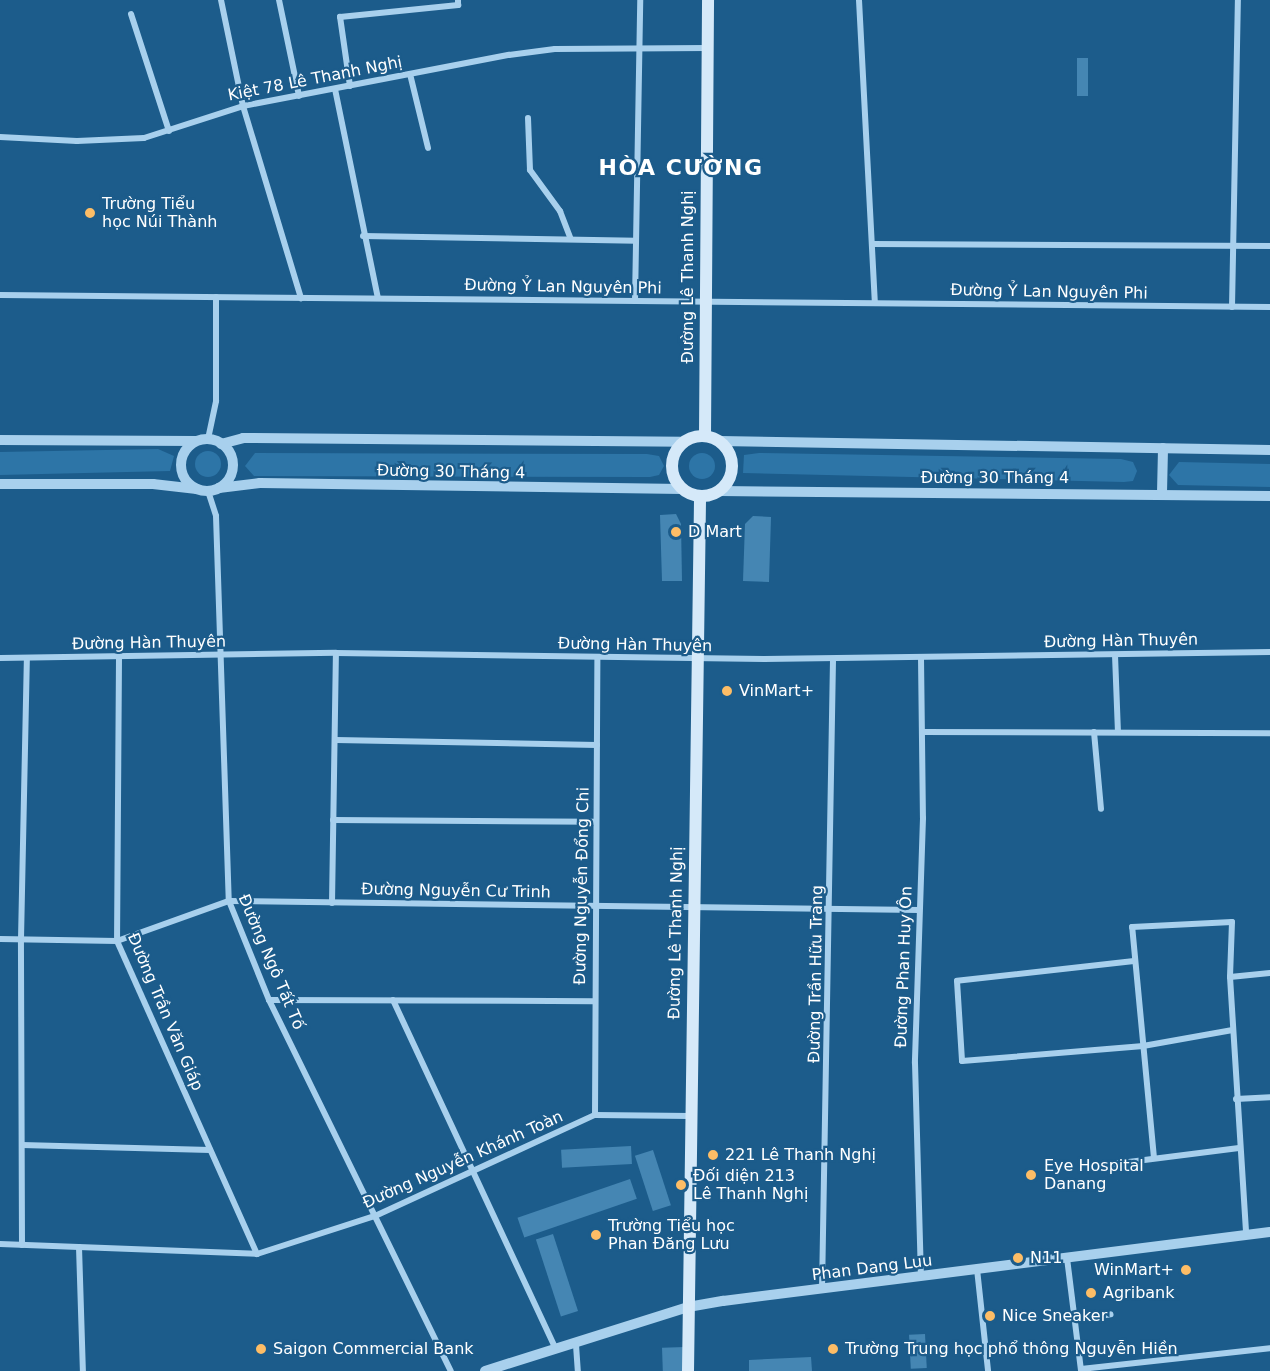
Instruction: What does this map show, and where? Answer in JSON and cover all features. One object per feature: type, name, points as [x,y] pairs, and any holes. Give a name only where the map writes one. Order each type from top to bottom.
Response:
[{"type":"main road","name":"Đường Lê Thanh Nghị","points":[[705,435],[708,0]]},
{"type":"main road","points":[[705,435],[720,441],[730,454],[732,470],[720,491],[700,496],[682,489],[671,465],[683,442],[705,435]]},
{"type":"main road","name":"Đường Lê Thanh Nghị","points":[[688,1371],[700,496]]},
{"type":"street","points":[[221,0],[243,106],[301,298]]},
{"type":"street","points":[[279,0],[299,96]]},
{"type":"street","points":[[350,86],[340,17],[458,4],[458,0]]},
{"type":"street","points":[[635,301],[637,48],[640,0]]},
{"type":"street","points":[[859,0],[875,303]]},
{"type":"street","points":[[1232,307],[1231,246],[1238,0]]},
{"type":"street","points":[[131,14],[169,131]]},
{"type":"street","points":[[637,48],[707,48]]},
{"type":"street","name":"Kiệt 78 Lê Thanh Nghị","points":[[0,137],[77,141],[169,131],[243,106],[410,74],[555,49],[637,48]]},
{"type":"street","points":[[410,74],[428,148]]},
{"type":"street","points":[[335,89],[363,236],[378,298]]},
{"type":"street","points":[[528,118],[530,170],[560,211],[571,239]]},
{"type":"street","points":[[363,236],[636,241]]},
{"type":"street","points":[[872,244],[1270,246]]},
{"type":"street","name":"Đường Ỷ Lan Nguyên Phi","points":[[0,295],[1270,307]]},
{"type":"street","points":[[208,439],[216,401],[216,297]]},
{"type":"street","name":"Đường 30 Tháng 4","points":[[221,444],[243,438],[683,442]]},
{"type":"street","points":[[0,440],[196,441],[208,439],[221,444],[233,467],[213,490],[153,484],[0,484]]},
{"type":"street","points":[[196,441],[181,461],[184,478],[196,489]]},
{"type":"street","name":"Đường 30 Tháng 4","points":[[720,441],[1270,450]]},
{"type":"street","points":[[1162,493],[1163,448]]},
{"type":"street","name":"Đường 30 Tháng 4","points":[[213,490],[260,483],[682,489]]},
{"type":"street","name":"Đường Ngô Tất Tố","points":[[213,490],[216,516],[229,901],[269,1000],[450,1371]]},
{"type":"street","name":"Đường 30 Tháng 4","points":[[720,491],[1162,493],[1270,496]]},
{"type":"street","name":"Đường Hàn Thuyên","points":[[0,658],[336,653],[597,658],[833,659],[1270,652]]},
{"type":"street","points":[[332,903],[336,653]]},
{"type":"street","points":[[1115,655],[1118,732]]},
{"type":"street","points":[[22,1245],[21,939],[27,658]]},
{"type":"street","name":"Đường Trần Văn Giáp","points":[[119,658],[117,941],[257,1254]]},
{"type":"street","name":"Đường Nguyễn Đổng Chi","points":[[595,1114],[594,907],[597,658]]},
{"type":"street","name":"Đường Phan Huy Ôn","points":[[921,658],[923,732],[915,1063],[921,1277]]},
{"type":"street","name":"Đường Trần Hữu Trang","points":[[822,1290],[831,907],[833,659]]},
{"type":"street","points":[[923,732],[1270,733]]},
{"type":"street","points":[[1094,732],[1101,809]]},
{"type":"street","points":[[336,741],[597,745]]},
{"type":"street","points":[[333,820],[595,822]]},
{"type":"street","name":"Đường Nguyễn Cư Trinh","points":[[0,939],[117,941],[229,901],[594,907],[831,907],[919,910]]},
{"type":"street","points":[[1154,1158],[1131,927],[1232,922],[1230,977],[1246,1234]]},
{"type":"street","points":[[1134,961],[957,981],[962,1061],[1143,1046],[1233,1030]]},
{"type":"street","points":[[1230,977],[1270,973]]},
{"type":"street","points":[[269,1000],[594,1001]]},
{"type":"street","points":[[393,1000],[471,1172],[556,1350]]},
{"type":"street","points":[[1236,1098],[1270,1097]]},
{"type":"street","name":"Đường Nguyễn Khánh Toàn","points":[[0,1244],[257,1254],[375,1216],[595,1114],[690,1116]]},
{"type":"street","points":[[22,1145],[210,1150]]},
{"type":"street","points":[[1105,1165],[1239,1148]]},
{"type":"street","name":"Phan Dang Luu","points":[[485,1371],[576,1345],[688,1307],[1270,1232]]},
{"type":"street","points":[[79,1247],[83,1371]]},
{"type":"street","points":[[1067,1258],[1081,1370],[1270,1348]]},
{"type":"street","points":[[977,1269],[988,1371]]},
{"type":"street","points":[[1075,1320],[1111,1314]]},
{"type":"street","points":[[576,1345],[578,1371]]},
{"type":"shaded area","points":[[158,449],[174,456],[170,471],[0,475],[0,452]]},
{"type":"shaded area","points":[[208,451],[217,455],[221,464],[217,473],[208,477],[199,473],[195,464],[199,455]]},
{"type":"shaded area","points":[[255,453],[647,454],[659,456],[664,466],[659,475],[650,477],[254,476],[245,466]]},
{"type":"shaded area","points":[[702,453],[711,457],[715,466],[711,475],[702,479],[693,475],[689,466],[693,457]]},
{"type":"shaded area","points":[[759,453],[1121,459],[1133,462],[1137,471],[1133,481],[1124,482],[743,473],[744,455]]},
{"type":"shaded area","points":[[1179,462],[1270,464],[1270,487],[1178,485],[1169,475]]},
{"type":"building","points":[[1077,58],[1088,58],[1088,96],[1077,96]]},
{"type":"building","points":[[676,514],[681,524],[682,581],[662,581],[660,515]]},
{"type":"building","points":[[753,516],[771,517],[769,582],[743,581],[745,524]]},
{"type":"building","points":[[631,1146],[632,1164],[562,1168],[561,1150]]},
{"type":"building","points":[[653,1150],[671,1205],[653,1211],[635,1156]]},
{"type":"building","points":[[630,1179],[637,1199],[524,1238],[517,1218]]},
{"type":"building","points":[[553,1234],[578,1311],[561,1317],[536,1240]]},
{"type":"building","points":[[925,1334],[927,1368],[911,1369],[909,1335]]},
{"type":"building","points":[[685,1347],[686,1371],[663,1371],[662,1348]]},
{"type":"building","points":[[811,1357],[812,1371],[749,1371],[749,1360]]},
{"type":"place","name":"Trường Tiểu học Núi Thành","points":[[90,213]]},
{"type":"place","name":"D Mart","points":[[676,532]]},
{"type":"place","name":"VinMart+","points":[[727,691]]},
{"type":"place","name":"221 Lê Thanh Nghị","points":[[713,1155]]},
{"type":"place","name":"Eye Hospital Danang","points":[[1031,1175]]},
{"type":"place","name":"Đối diện 213 Lê Thanh Nghị","points":[[681,1185]]},
{"type":"place","name":"Trường Tiểu học Phan Đăng Lưu","points":[[596,1235]]},
{"type":"place","name":"N11","points":[[1018,1258]]},
{"type":"place","name":"WinMart+","points":[[1186,1270]]},
{"type":"place","name":"Agribank","points":[[1091,1293]]},
{"type":"place","name":"Nice Sneaker","points":[[990,1316]]},
{"type":"place","name":"Saigon Commercial Bank","points":[[261,1349]]},
{"type":"place","name":"Trường Trung học phổ thông Nguyễn Hiền","points":[[833,1349]]},
{"type":"district","name":"HÒA CƯỜNG","points":[[681,168]]}]
